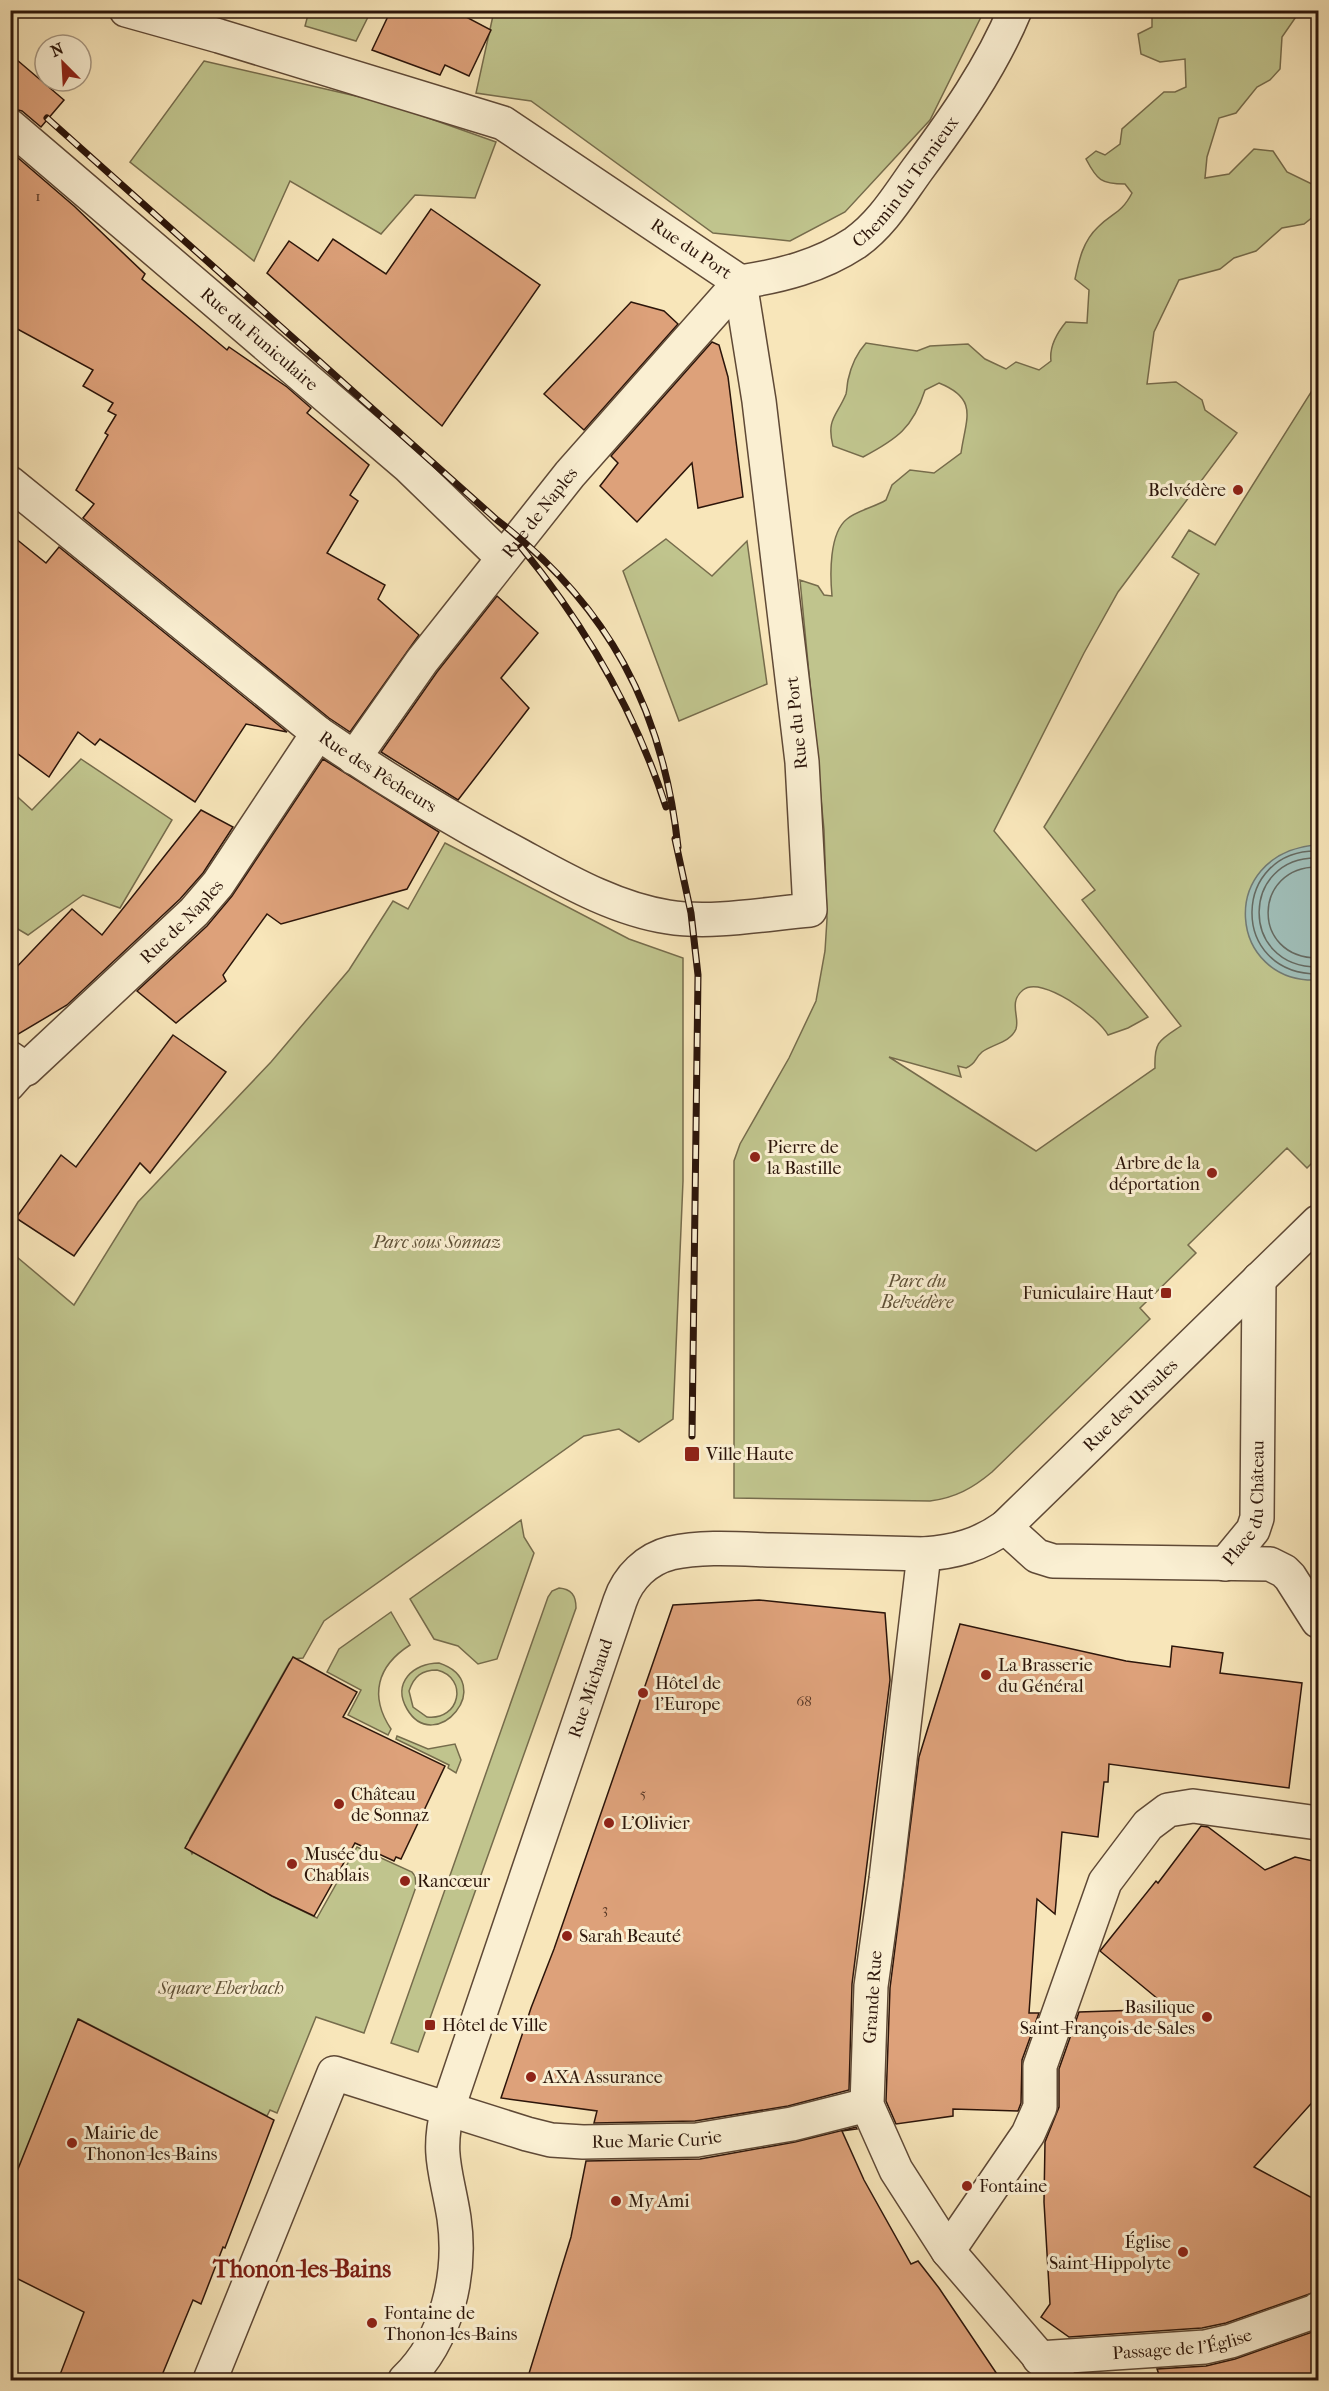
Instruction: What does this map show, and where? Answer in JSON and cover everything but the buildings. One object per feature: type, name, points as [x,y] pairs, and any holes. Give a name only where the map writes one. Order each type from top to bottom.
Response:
[{"type":"street","name":"Rue du Port","points":[[126,10],[503,123],[740,282],[759,401],[802,762],[810,910]]},
{"type":"street","name":"Chemin du Tornieux","points":[[740,282],[775,277],[810,266],[855,243],[873,228],[957,115],[993,55],[1015,10]]},
{"type":"street","name":"Rue du Funiculaire","points":[[10,126],[408,466],[503,558]]},
{"type":"street","name":"Rue de Naples","points":[[354,758],[422,662],[590,449],[740,282]]},
{"type":"street","name":"Rue des Pêcheurs","points":[[10,483],[318,733],[354,758],[464,825],[584,890],[653,914],[669,917],[704,919],[810,910]]},
{"type":"street","name":"Rue de Naples","points":[[16,1071],[194,912],[218,884],[318,733]]},
{"type":"street","name":"Rue des Ursules","points":[[924,1554],[966,1548],[1005,1527],[1318,1222]]},
{"type":"street","name":"Place du Château","points":[[1005,1527],[1036,1556],[1053,1561],[1225,1564],[1253,1530],[1257,1518],[1259,1279]]},
{"type":"street","name":"Rue Michaud","points":[[405,2380],[426,2355],[438,2331],[448,2307],[454,2281],[456,2254],[454,2220],[441,2147],[453,2096],[620,1600],[636,1573],[645,1565],[672,1553],[702,1550],[924,1554]]},
{"type":"street","name":"Grande Rue","points":[[924,1554],[886,1880],[871,1986],[867,2105],[896,2170],[948,2251],[1049,2369]]},
{"type":"street","points":[[1225,1564],[1260,1564],[1278,1567],[1290,1577],[1318,1621]]},
{"type":"street","points":[[948,2251],[1036,2119],[1040,2107],[1040,2066],[1105,1882],[1148,1825],[1168,1810],[1193,1806],[1318,1823]]},
{"type":"street","name":"Rue Marie Curie","points":[[210,2380],[334,2073],[453,2096],[551,2140],[660,2142],[697,2140],[792,2124],[867,2105]]},
{"type":"street","name":"Passage de l'Église","points":[[1049,2369],[1205,2348],[1316,2312],[1318,2309]]},
{"type":"green space","points":[[309,10],[371,11],[356,41],[305,26]]},
{"type":"green space","points":[[494,11],[984,11],[930,120],[845,212],[790,241],[713,233],[531,101],[476,93]]},
{"type":"green space","name":"Parc du Belvédère","points":[[1152,11],[1300,11],[1282,37],[1280,69],[1270,80],[1257,87],[1236,113],[1219,118],[1207,157],[1205,178],[1229,174],[1254,149],[1273,151],[1287,172],[1318,187],[1318,213],[1304,224],[1282,228],[1256,251],[1234,258],[1220,269],[1179,280],[1154,332],[1147,384],[1176,382],[1202,400],[1205,410],[1237,433],[1118,592],[1084,653],[994,831],[1148,1017],[1128,1028],[1108,1035],[1093,1018],[1069,1000],[1043,988],[1032,987],[1023,990],[1016,999],[1017,1024],[1013,1034],[986,1049],[970,1066],[966,1068],[958,1066],[961,1077],[889,1057],[1036,1151],[1155,1068],[1156,1052],[1160,1042],[1181,1026],[1082,900],[1095,890],[1044,827],[1199,574],[1172,557],[1189,530],[1215,545],[1318,381],[1318,1157],[1307,1168],[1287,1148],[1188,1245],[1196,1253],[1140,1308],[1150,1319],[978,1483],[956,1495],[930,1501],[734,1498],[734,1161],[740,1144],[789,1058],[816,1001],[825,951],[827,919],[824,830],[800,580],[818,586],[824,595],[832,596],[832,555],[841,525],[851,516],[886,500],[892,485],[910,470],[934,473],[961,453],[967,411],[960,396],[939,383],[925,390],[915,414],[902,431],[863,457],[833,446],[832,423],[846,394],[852,365],[866,343],[917,351],[930,346],[968,344],[985,359],[1006,369],[1016,362],[1039,370],[1051,361],[1054,340],[1066,322],[1087,323],[1089,290],[1075,279],[1082,251],[1093,232],[1120,209],[1132,193],[1125,184],[1105,182],[1093,172],[1086,159],[1096,151],[1105,155],[1120,144],[1122,129],[1164,92],[1175,92],[1186,87],[1185,59],[1160,62],[1141,54],[1138,34],[1152,27]]},
{"type":"green space","points":[[204,61],[386,103],[496,142],[475,198],[415,195],[381,234],[290,181],[254,261],[130,162]]},
{"type":"green space","points":[[666,539],[712,576],[747,541],[767,684],[679,721],[623,571]]},
{"type":"green space","points":[[81,759],[172,820],[120,908],[83,895],[28,935],[11,925],[11,791],[32,810]]},
{"type":"green space","name":"Parc sous Sonnaz","points":[[445,843],[629,939],[683,958],[683,1181],[673,1419],[639,1442],[619,1429],[584,1436],[324,1621],[303,1658],[293,1659],[289,1663],[190,1838],[189,1847],[192,1854],[199,1843],[219,1866],[317,1918],[357,1847],[412,1872],[415,1876],[416,1887],[364,2033],[316,2017],[277,2113],[270,2110],[267,2116],[79,2019],[11,2189],[11,1252],[74,1305],[138,1202],[271,1062],[349,970],[393,901],[408,909]]},
{"type":"green space","points":[[521,1520],[524,1537],[534,1553],[497,1659],[478,1664],[458,1646],[434,1639],[410,1599]]},
{"type":"green space","points":[[559,1588],[572,1594],[576,1608],[418,2052],[391,2043],[548,1597],[552,1591]]},
{"type":"green space","points":[[391,1612],[410,1645],[390,1662],[380,1682],[380,1705],[391,1729],[388,1735],[348,1715],[361,1690],[327,1672],[339,1649]]},
{"type":"green space","points":[[439,1663],[456,1673],[463,1685],[463,1699],[456,1712],[445,1721],[432,1725],[419,1722],[407,1709],[402,1691],[404,1683],[413,1671]],"holes":[[[432,1670],[447,1674],[454,1681],[457,1689],[453,1706],[438,1716],[427,1717],[413,1707],[409,1691],[413,1681],[423,1673]]]},
{"type":"green space","points":[[397,1736],[428,1749],[455,1744],[461,1760],[456,1773],[448,1768],[449,1765],[396,1739]]},
{"type":"water","points":[[1318,845],[1318,980],[1288,976],[1266,962],[1251,942],[1246,918],[1248,894],[1261,871],[1282,854]]},
{"type":"railway","points":[[47,118],[536,553],[570,587],[599,624],[624,663],[643,705],[659,749],[678,847]]},
{"type":"railway","points":[[521,547],[566,607],[606,670],[639,737],[666,807]]},
{"type":"railway","points":[[675,839],[691,913],[698,975],[692,1436]]},
{"type":"place","name":"Belvédère","points":[[1238,490]]},
{"type":"place","name":"Pierre de la Bastille","points":[[755,1157]]},
{"type":"place","name":"Arbre de la déportation","points":[[1212,1173]]},
{"type":"place","name":"Funiculaire Haut","points":[[1166,1293]]},
{"type":"place","name":"Ville Haute","points":[[692,1454]]},
{"type":"place","name":"La Brasserie du Général","points":[[986,1675]]},
{"type":"place","name":"Hôtel de l'Europe","points":[[643,1693]]},
{"type":"place","name":"Château de Sonnaz","points":[[339,1804]]},
{"type":"place","name":"L'Olivier","points":[[609,1823]]},
{"type":"place","name":"Musée du Chablais","points":[[292,1864]]},
{"type":"place","name":"Rancœur","points":[[405,1881]]},
{"type":"place","name":"Sarah Beauté","points":[[567,1936]]},
{"type":"place","name":"Basilique Saint-François-de-Sales","points":[[1207,2017]]},
{"type":"place","name":"Hôtel de Ville","points":[[430,2025]]},
{"type":"place","name":"AXA Assurance","points":[[531,2077]]},
{"type":"place","name":"Mairie de Thonon-les-Bains","points":[[72,2143]]},
{"type":"place","name":"Fontaine","points":[[967,2186]]},
{"type":"place","name":"My Ami","points":[[616,2201]]},
{"type":"place","name":"Église Saint-Hippolyte","points":[[1183,2252]]},
{"type":"place","name":"Fontaine de Thonon-les-Bains","points":[[372,2323]]},
{"type":"district","name":"Thonon-les-Bains","points":[[302,2269]]},
{"type":"park label","name":"Square Eberbach","points":[[221,1988]]}]
